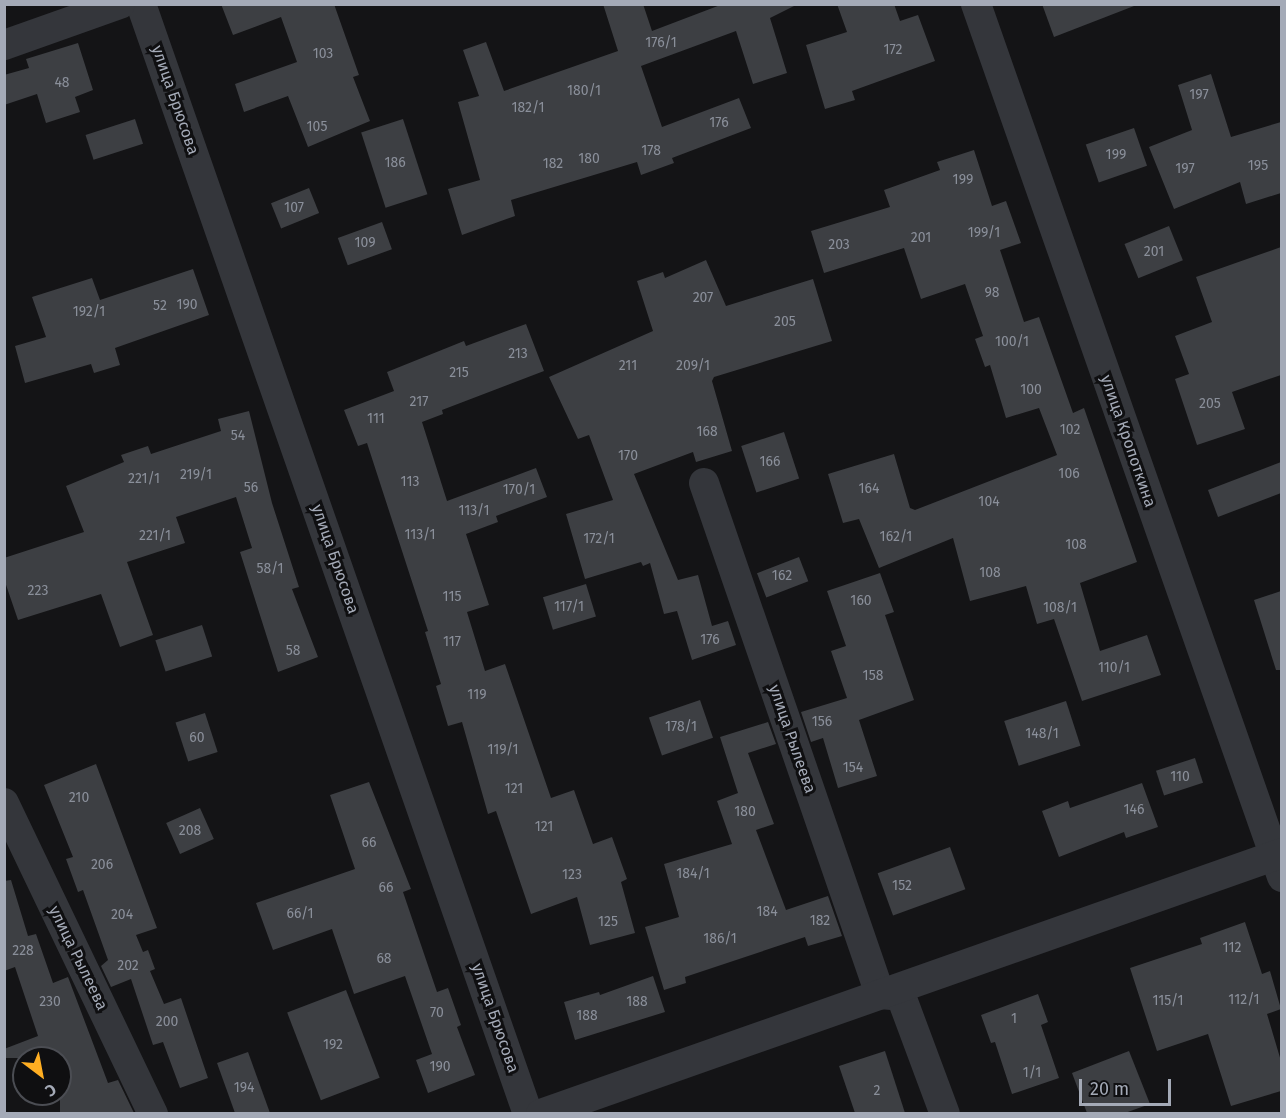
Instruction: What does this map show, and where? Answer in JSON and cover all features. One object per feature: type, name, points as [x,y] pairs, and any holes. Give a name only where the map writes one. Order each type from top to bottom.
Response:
[{"type":"street","points":[[4,45],[120,4]]},
{"type":"street","name":"улица Брюсова","points":[[141,4],[528,1113]]},
{"type":"street","name":"улица Кропоткина","points":[[976,4],[1279,862]]},
{"type":"street","name":"улица Рылеева","points":[[704,483],[880,994]]},
{"type":"street","name":"улица Рылеева","points":[[4,803],[153,1113]]},
{"type":"street","points":[[541,1113],[880,994],[1279,862]]},
{"type":"street","points":[[880,994],[901,996],[945,1113]]},
{"type":"building","points":[[221,4],[334,4],[359,75],[353,77],[370,121],[308,147],[288,96],[244,112],[235,84],[297,62],[281,17],[233,35]]},
{"type":"building","points":[[603,4],[643,4],[652,31],[723,4],[798,4],[770,18],[787,73],[753,84],[736,31],[641,66],[662,127],[739,98],[751,128],[672,158],[674,163],[641,175],[637,162],[511,200],[515,216],[462,235],[448,189],[480,180],[458,102],[479,96],[463,50],[486,42],[504,91],[618,51]]},
{"type":"building","points":[[837,4],[894,4],[900,21],[918,15],[935,61],[852,91],[855,100],[825,109],[806,45],[847,32]]},
{"type":"building","points":[[1042,4],[1134,4],[1134,6],[1054,37]]},
{"type":"building","points":[[78,43],[93,90],[75,97],[80,112],[46,123],[37,94],[4,105],[4,75],[29,68],[26,59]]},
{"type":"building","points":[[1211,74],[1231,137],[1281,122],[1281,193],[1246,204],[1240,182],[1174,209],[1149,147],[1192,130],[1178,85]]},
{"type":"building","points":[[135,119],[143,144],[94,160],[86,135]]},
{"type":"building","points":[[403,119],[427,194],[386,208],[361,133]]},
{"type":"building","points":[[1134,128],[1147,166],[1099,182],[1086,145]]},
{"type":"building","points":[[974,150],[992,206],[1006,201],[1021,243],[1000,250],[1024,322],[1039,317],[1073,413],[1084,408],[1137,562],[1080,583],[1100,651],[1147,635],[1161,675],[1082,701],[1054,619],[1037,624],[1026,586],[970,601],[953,538],[879,568],[859,519],[843,523],[828,474],[894,454],[910,508],[915,510],[1057,455],[1039,408],[1006,418],[990,365],[985,367],[975,339],[983,336],[965,284],[921,299],[904,248],[824,273],[811,231],[890,207],[884,190],[940,170],[937,162]]},
{"type":"building","points":[[309,188],[319,213],[281,228],[271,203]]},
{"type":"building","points":[[382,222],[392,249],[348,265],[338,238]]},
{"type":"building","points":[[1169,226],[1183,260],[1138,278],[1124,244]]},
{"type":"building","points":[[1281,247],[1281,375],[1232,392],[1245,429],[1197,445],[1175,379],[1189,374],[1175,336],[1212,322],[1196,277]]},
{"type":"building","points":[[706,260],[726,306],[813,279],[832,341],[714,377],[712,381],[732,451],[696,462],[693,452],[634,474],[678,580],[698,575],[712,626],[728,621],[736,645],[692,660],[677,611],[664,614],[650,563],[643,566],[641,562],[585,579],[566,514],[613,500],[589,435],[578,439],[549,377],[653,331],[637,281],[663,272],[665,278]]},
{"type":"building","points":[[193,269],[209,315],[115,348],[120,365],[94,373],[91,364],[25,383],[15,346],[46,337],[32,297],[92,278],[100,300]]},
{"type":"building","points":[[526,324],[544,371],[442,410],[443,414],[422,422],[447,501],[536,468],[547,497],[496,516],[498,522],[466,534],[489,605],[467,612],[485,671],[505,664],[551,798],[574,790],[593,844],[612,837],[627,879],[621,882],[635,933],[590,945],[577,897],[531,914],[496,811],[488,814],[462,722],[448,726],[436,686],[441,684],[425,632],[428,631],[367,443],[358,446],[344,410],[394,391],[387,372],[464,341],[466,346]]},
{"type":"building","points":[[249,411],[272,503],[299,587],[292,589],[318,657],[278,672],[240,552],[252,548],[236,497],[176,517],[185,543],[127,562],[153,635],[120,647],[101,594],[18,620],[4,579],[4,558],[84,532],[66,486],[124,462],[121,455],[148,446],[151,454],[221,431],[218,419]]},
{"type":"building","points":[[784,432],[799,479],[756,493],[741,446]]},
{"type":"building","points":[[1281,462],[1281,493],[1218,517],[1208,490]]},
{"type":"building","points":[[799,557],[808,581],[766,597],[757,573]]},
{"type":"building","points":[[880,573],[894,612],[885,615],[914,700],[859,720],[877,776],[838,788],[823,738],[811,742],[801,712],[847,698],[831,651],[846,646],[827,591]]},
{"type":"building","points":[[586,584],[596,617],[553,630],[543,597]]},
{"type":"building","points":[[1281,591],[1281,670],[1276,670],[1254,600]]},
{"type":"building","points":[[202,625],[212,656],[166,672],[155,640]]},
{"type":"building","points":[[700,700],[713,738],[662,755],[649,718]]},
{"type":"building","points":[[1066,701],[1081,746],[1019,766],[1004,721]]},
{"type":"building","points":[[205,713],[218,752],[188,762],[176,723]]},
{"type":"building","points":[[768,722],[776,744],[748,753],[774,824],[756,830],[786,910],[828,896],[842,936],[808,946],[805,937],[685,977],[686,983],[664,990],[645,927],[679,917],[664,864],[732,844],[717,801],[738,793],[720,737]]},
{"type":"building","points":[[1195,758],[1203,783],[1164,795],[1156,771]]},
{"type":"building","points":[[96,764],[157,928],[136,935],[143,952],[148,950],[155,969],[150,971],[164,1004],[181,998],[208,1078],[180,1088],[163,1042],[153,1045],[131,979],[111,987],[101,966],[108,960],[83,890],[78,892],[66,859],[73,857],[44,785]]},
{"type":"building","points":[[369,782],[411,889],[403,892],[437,992],[448,988],[461,1025],[457,1027],[475,1075],[428,1093],[416,1060],[432,1054],[405,976],[354,994],[332,929],[273,950],[256,903],[355,869],[330,795]]},
{"type":"building","points":[[1142,783],[1158,827],[1126,838],[1124,832],[1059,857],[1042,811],[1068,801],[1070,808]]},
{"type":"building","points":[[200,808],[214,839],[180,854],[166,823]]},
{"type":"building","points":[[950,847],[965,889],[893,916],[878,873]]},
{"type":"building","points":[[11,880],[28,936],[36,934],[53,983],[68,977],[108,1083],[118,1080],[134,1113],[60,1113],[60,1106],[72,1106],[72,1046],[12,1046],[12,1058],[4,1058],[4,1049],[38,1036],[15,967],[4,971],[4,881]]},
{"type":"building","points":[[1245,922],[1262,974],[1270,971],[1281,1009],[1267,1014],[1281,1061],[1281,1091],[1231,1106],[1208,1034],[1157,1051],[1130,968],[1202,944],[1200,938]]},
{"type":"building","points":[[653,976],[665,1012],[575,1040],[564,1002],[599,992],[600,995]]},
{"type":"building","points":[[346,990],[380,1078],[321,1100],[287,1013]]},
{"type":"building","points":[[1038,994],[1048,1022],[1041,1025],[1059,1078],[1012,1094],[995,1042],[991,1043],[981,1015]]},
{"type":"building","points":[[885,1051],[905,1113],[855,1113],[839,1066]]},
{"type":"building","points":[[1129,1051],[1150,1104],[1125,1113],[1087,1113],[1072,1073]]},
{"type":"building","points":[[248,1052],[270,1113],[235,1113],[217,1063]]}]
